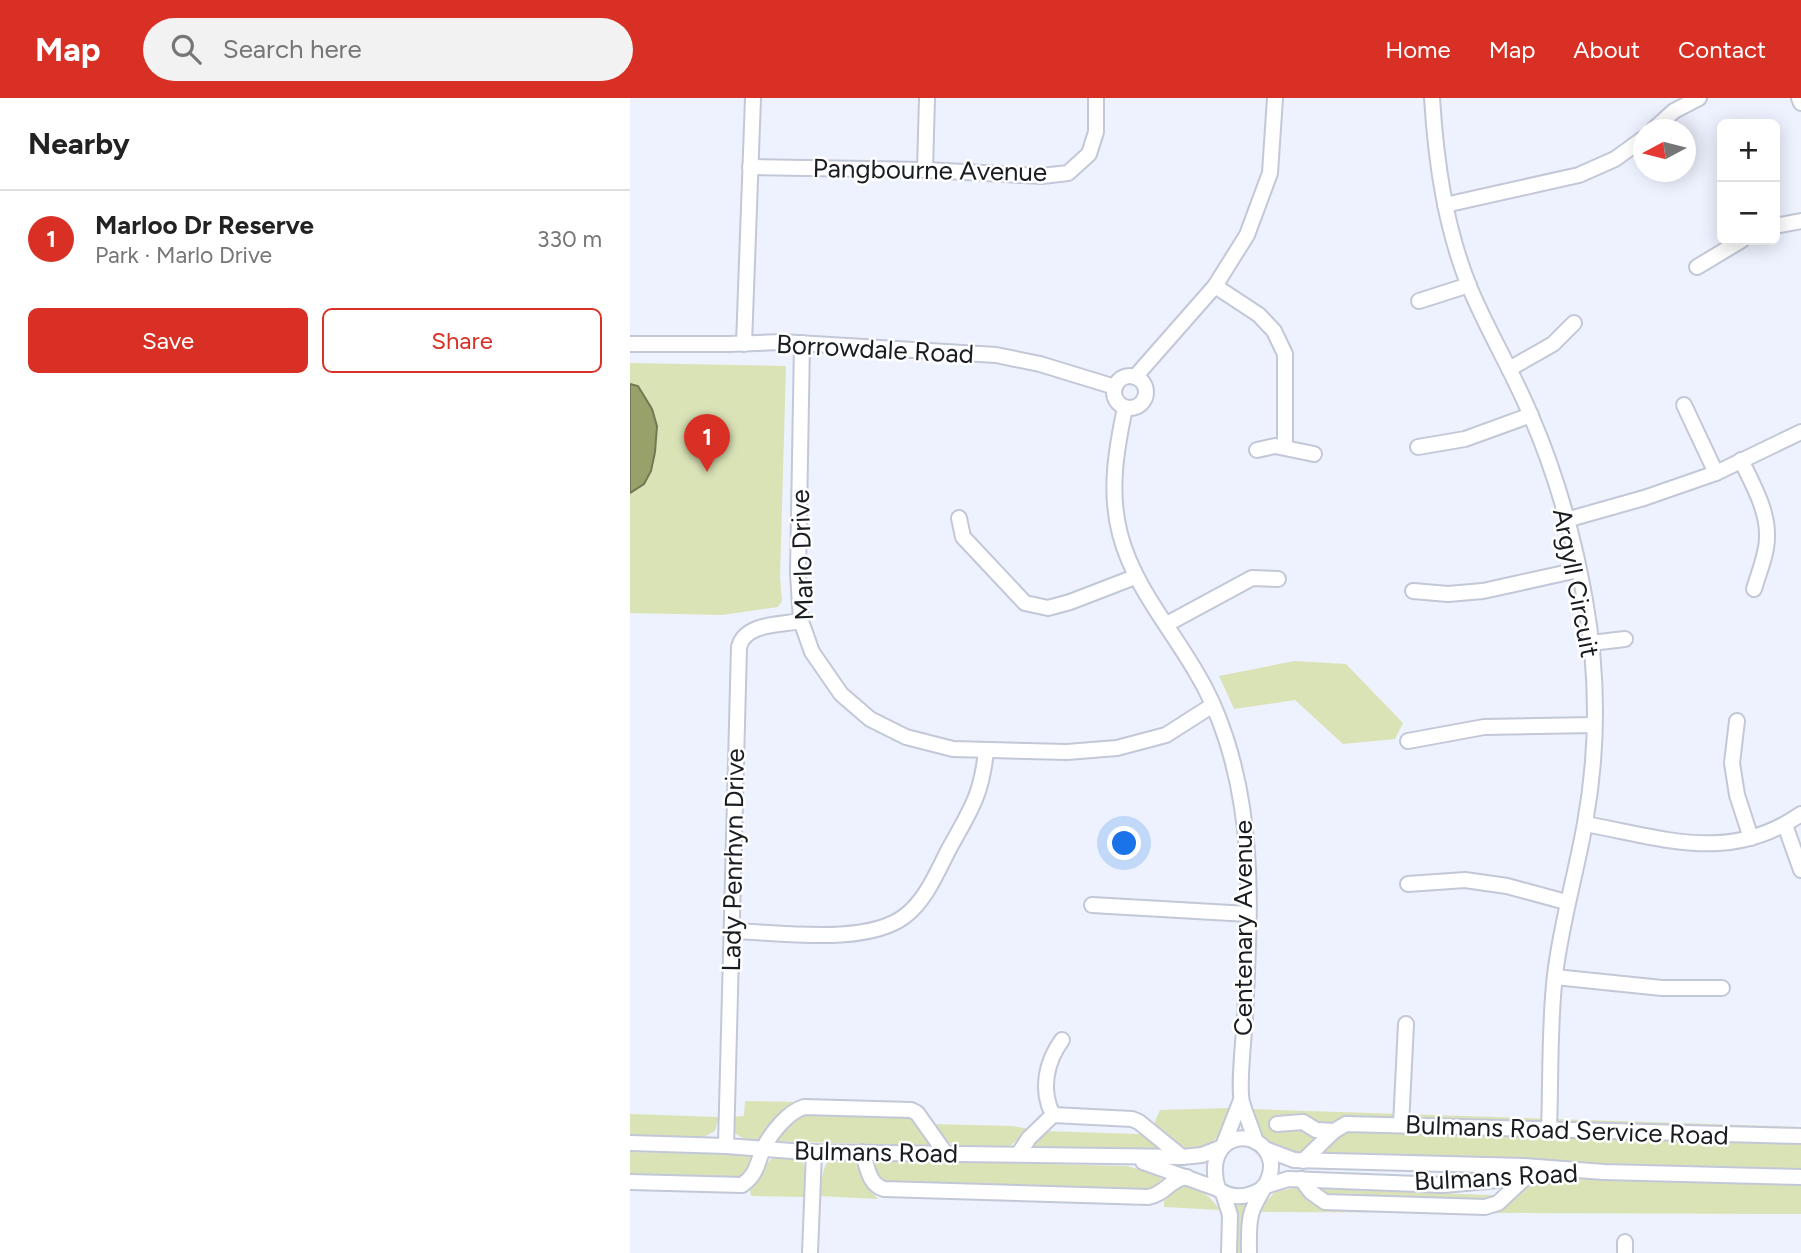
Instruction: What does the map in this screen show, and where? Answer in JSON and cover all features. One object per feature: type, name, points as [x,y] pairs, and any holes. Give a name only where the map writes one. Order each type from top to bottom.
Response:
[{"type":"street","points":[[744,344],[753,98]]},
{"type":"street","points":[[925,170],[927,98]]},
{"type":"street","name":"Pangbourne Avenue","points":[[750,167],[925,170],[1042,176],[1068,173],[1089,155],[1096,132],[1096,98]]},
{"type":"street","points":[[1135,377],[1214,286],[1247,235],[1270,173],[1275,98]]},
{"type":"street","name":"Argyll Circuit","points":[[1432,98],[1445,205],[1469,285],[1531,415],[1551,467],[1578,570],[1591,643],[1593,760],[1585,824],[1566,902],[1555,977],[1549,1130]]},
{"type":"street","points":[[1665,119],[1674,111],[1699,98]]},
{"type":"street","points":[[1445,205],[1579,175],[1615,159],[1633,146]]},
{"type":"street","points":[[1780,225],[1801,221]]},
{"type":"street","points":[[1697,267],[1734,245]]},
{"type":"street","points":[[1419,301],[1469,285]]},
{"type":"street","points":[[1214,286],[1259,315],[1274,331],[1285,354],[1285,447]]},
{"type":"street","points":[[1509,369],[1553,344],[1573,323]]},
{"type":"street","name":"Borrowdale Road","points":[[630,344],[802,343],[996,355],[1040,364],[1115,387]]},
{"type":"street","name":"Marlo Drive","points":[[802,343],[797,573],[801,621],[812,652],[832,684],[870,719],[906,737],[953,749],[1067,752],[1117,748],[1166,735],[1213,705]]},
{"type":"street","points":[[1135,377],[1144,384],[1145,400],[1137,408],[1125,408],[1116,401],[1115,387],[1122,378],[1135,377]]},
{"type":"street","points":[[1684,405],[1716,473]]},
{"type":"street","name":"Centenary Avenue","points":[[1125,408],[1115,454],[1115,492],[1120,533],[1135,576],[1198,675],[1213,705],[1230,753],[1248,848],[1241,1100],[1222,1147]]},
{"type":"street","points":[[1418,447],[1465,439],[1531,415]]},
{"type":"street","points":[[1566,520],[1644,498],[1716,473],[1801,432]]},
{"type":"street","points":[[1256,450],[1275,446],[1314,454]]},
{"type":"street","points":[[1741,460],[1766,522],[1765,553],[1754,589]]},
{"type":"street","points":[[959,518],[963,537],[1025,603],[1048,608],[1070,603],[1135,576]]},
{"type":"street","points":[[1413,591],[1448,594],[1483,592],[1578,570]]},
{"type":"street","points":[[1167,624],[1252,579],[1278,579]]},
{"type":"street","name":"Lady Penrhyn Drive","points":[[726,1146],[738,647],[740,639],[749,631],[801,621]]},
{"type":"street","points":[[1591,643],[1625,639]]},
{"type":"street","points":[[1737,721],[1732,763],[1737,794],[1751,838]]},
{"type":"street","points":[[1408,741],[1484,727],[1594,725]]},
{"type":"street","points":[[731,930],[845,934],[869,932],[904,917],[926,891],[977,800],[983,780],[986,750]]},
{"type":"street","points":[[1585,824],[1700,845],[1727,844],[1785,825],[1801,814]]},
{"type":"street","points":[[1785,825],[1801,870]]},
{"type":"street","points":[[1408,884],[1465,880],[1507,886],[1566,902]]},
{"type":"street","points":[[1092,905],[1248,914]]},
{"type":"street","points":[[1555,977],[1662,988],[1722,988]]},
{"type":"street","points":[[1401,1125],[1406,1024]]},
{"type":"street","points":[[1053,1115],[1047,1102],[1047,1068],[1062,1040]]},
{"type":"street","name":"Centenary Avenue","points":[[1241,1100],[1261,1146]]},
{"type":"street","points":[[630,1182],[742,1185],[754,1174],[763,1150],[774,1132],[798,1109],[823,1107],[911,1110],[918,1113],[946,1154]]},
{"type":"street","points":[[1019,1153],[1029,1138],[1053,1115],[1132,1119],[1182,1157]]},
{"type":"street","name":"Bulmans Road Service Road","points":[[1277,1124],[1303,1122],[1315,1130],[1334,1131],[1346,1124],[1801,1136]]},
{"type":"street","points":[[1315,1130],[1318,1147]]},
{"type":"street","points":[[1303,1161],[1334,1131]]},
{"type":"street","points":[[1229,1253],[1230,1214],[1213,1166],[1222,1147],[1239,1139],[1261,1146],[1270,1158],[1271,1169],[1269,1179],[1251,1215],[1249,1253]]},
{"type":"street","name":"Bulmans Road","points":[[630,1143],[814,1152],[1182,1157],[1202,1155],[1222,1147]]},
{"type":"street","name":"Bulmans Road","points":[[1261,1146],[1286,1158],[1303,1161],[1801,1177]]},
{"type":"street","points":[[810,1253],[814,1152]]},
{"type":"street","points":[[862,1152],[870,1177],[878,1187],[884,1189],[1148,1197],[1162,1192],[1181,1177],[1187,1177]]},
{"type":"street","name":"Bulmans Road","points":[[1122,1156],[1157,1165],[1220,1191]]},
{"type":"street","name":"Bulmans Road","points":[[1262,1189],[1280,1180],[1444,1185],[1605,1172]]},
{"type":"street","name":"Bulmans Road Service Road","points":[[1301,1179],[1311,1192],[1325,1202],[1485,1206],[1498,1203],[1527,1177]]},
{"type":"street","points":[[1220,1191],[1242,1196],[1262,1189]]},
{"type":"shaded area","points":[[630,363],[786,366],[780,577],[782,601],[778,607],[722,615],[630,613]]},
{"type":"shaded area","points":[[630,384],[638,386],[652,409],[657,426],[651,471],[644,484],[630,493]]},
{"type":"shaded area","points":[[1294,661],[1346,664],[1403,723],[1395,739],[1343,744],[1295,700],[1234,709],[1219,676]]},
{"type":"shaded area","points":[[745,1101],[798,1102],[782,1114],[758,1140],[754,1140],[741,1137],[732,1130],[732,1117],[744,1116]]},
{"type":"shaded area","points":[[1230,1108],[1218,1135],[1195,1153],[1031,1147],[1043,1131],[1138,1134],[1153,1126],[1160,1110]]},
{"type":"shaded area","points":[[1248,1109],[1801,1127],[1801,1214],[1256,1212],[1275,1192],[1293,1188],[1517,1196],[1527,1177],[1605,1172],[1301,1158],[1244,1133]]},
{"type":"shaded area","points":[[630,1114],[719,1117],[715,1131],[702,1138],[630,1136]]},
{"type":"shaded area","points":[[800,1115],[910,1117],[933,1146],[774,1141]]},
{"type":"shaded area","points":[[932,1124],[1030,1129],[1010,1146],[959,1147],[946,1141]]},
{"type":"shaded area","points":[[630,1152],[747,1155],[754,1163],[740,1181],[630,1178]]},
{"type":"shaded area","points":[[796,1157],[802,1160],[806,1174],[804,1197],[751,1196],[749,1186],[771,1159]]},
{"type":"shaded area","points":[[828,1160],[855,1161],[865,1184],[878,1199],[818,1196]]},
{"type":"shaded area","points":[[878,1160],[1127,1166],[1155,1174],[1162,1179],[1152,1189],[1143,1193],[885,1185],[878,1181],[873,1166]]},
{"type":"shaded area","points":[[1181,1186],[1203,1193],[1220,1210],[1164,1207],[1164,1201]]},
{"type":"shaded area","points":[[1229,1198],[1250,1199],[1245,1210],[1244,1253],[1233,1253]]},
{"type":"place","name":"Marloo Dr Reserve","points":[[707,472]]}]
